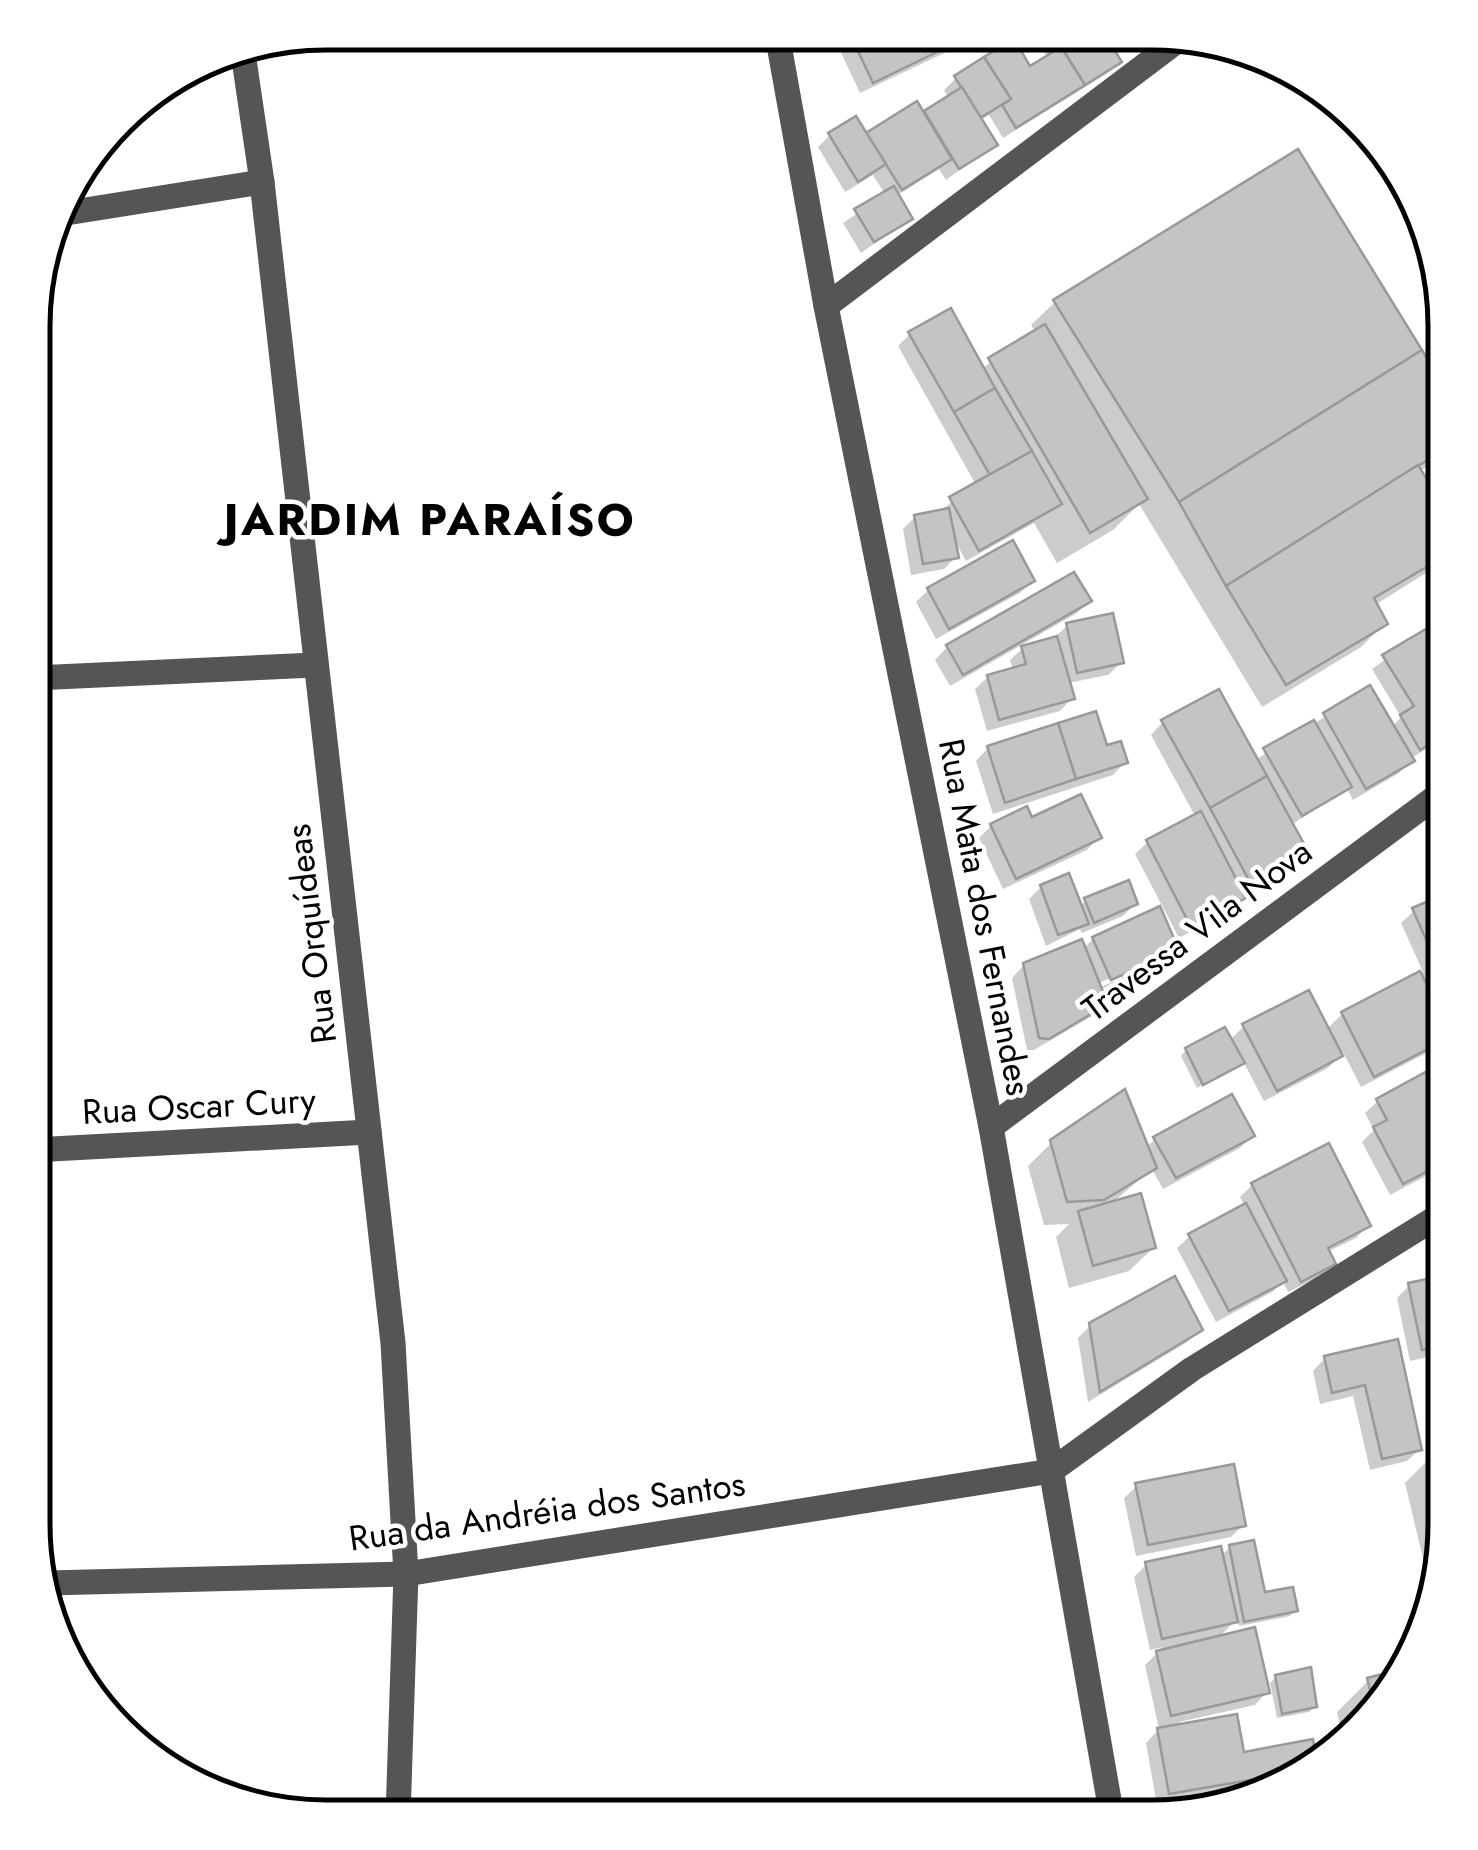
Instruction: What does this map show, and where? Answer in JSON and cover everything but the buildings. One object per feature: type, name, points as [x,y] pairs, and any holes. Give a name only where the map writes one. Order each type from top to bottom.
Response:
[{"type":"street","name":"Rua Mata dos Fernandes","points":[[780,50],[826,306],[991,1127],[1109,1799]]},
{"type":"street","points":[[826,306],[1164,51]]},
{"type":"street","name":"Rua Orquídeas","points":[[244,63],[262,182],[393,1343],[406,1574],[399,1799]]},
{"type":"street","points":[[75,212],[262,182]]},
{"type":"street","points":[[50,677],[315,664]]},
{"type":"street","name":"Travessa Vila Nova","points":[[991,1127],[1428,803]]},
{"type":"street","name":"Rua Oscar Cury","points":[[50,1149],[369,1132]]},
{"type":"street","points":[[1051,1471],[1192,1369],[1427,1223]]},
{"type":"street","name":"Rua da Andréia dos Santos","points":[[56,1583],[406,1574],[1051,1471]]},
{"type":"district","name":"JARDIM PARAÍSO","points":[[430,519]]}]
